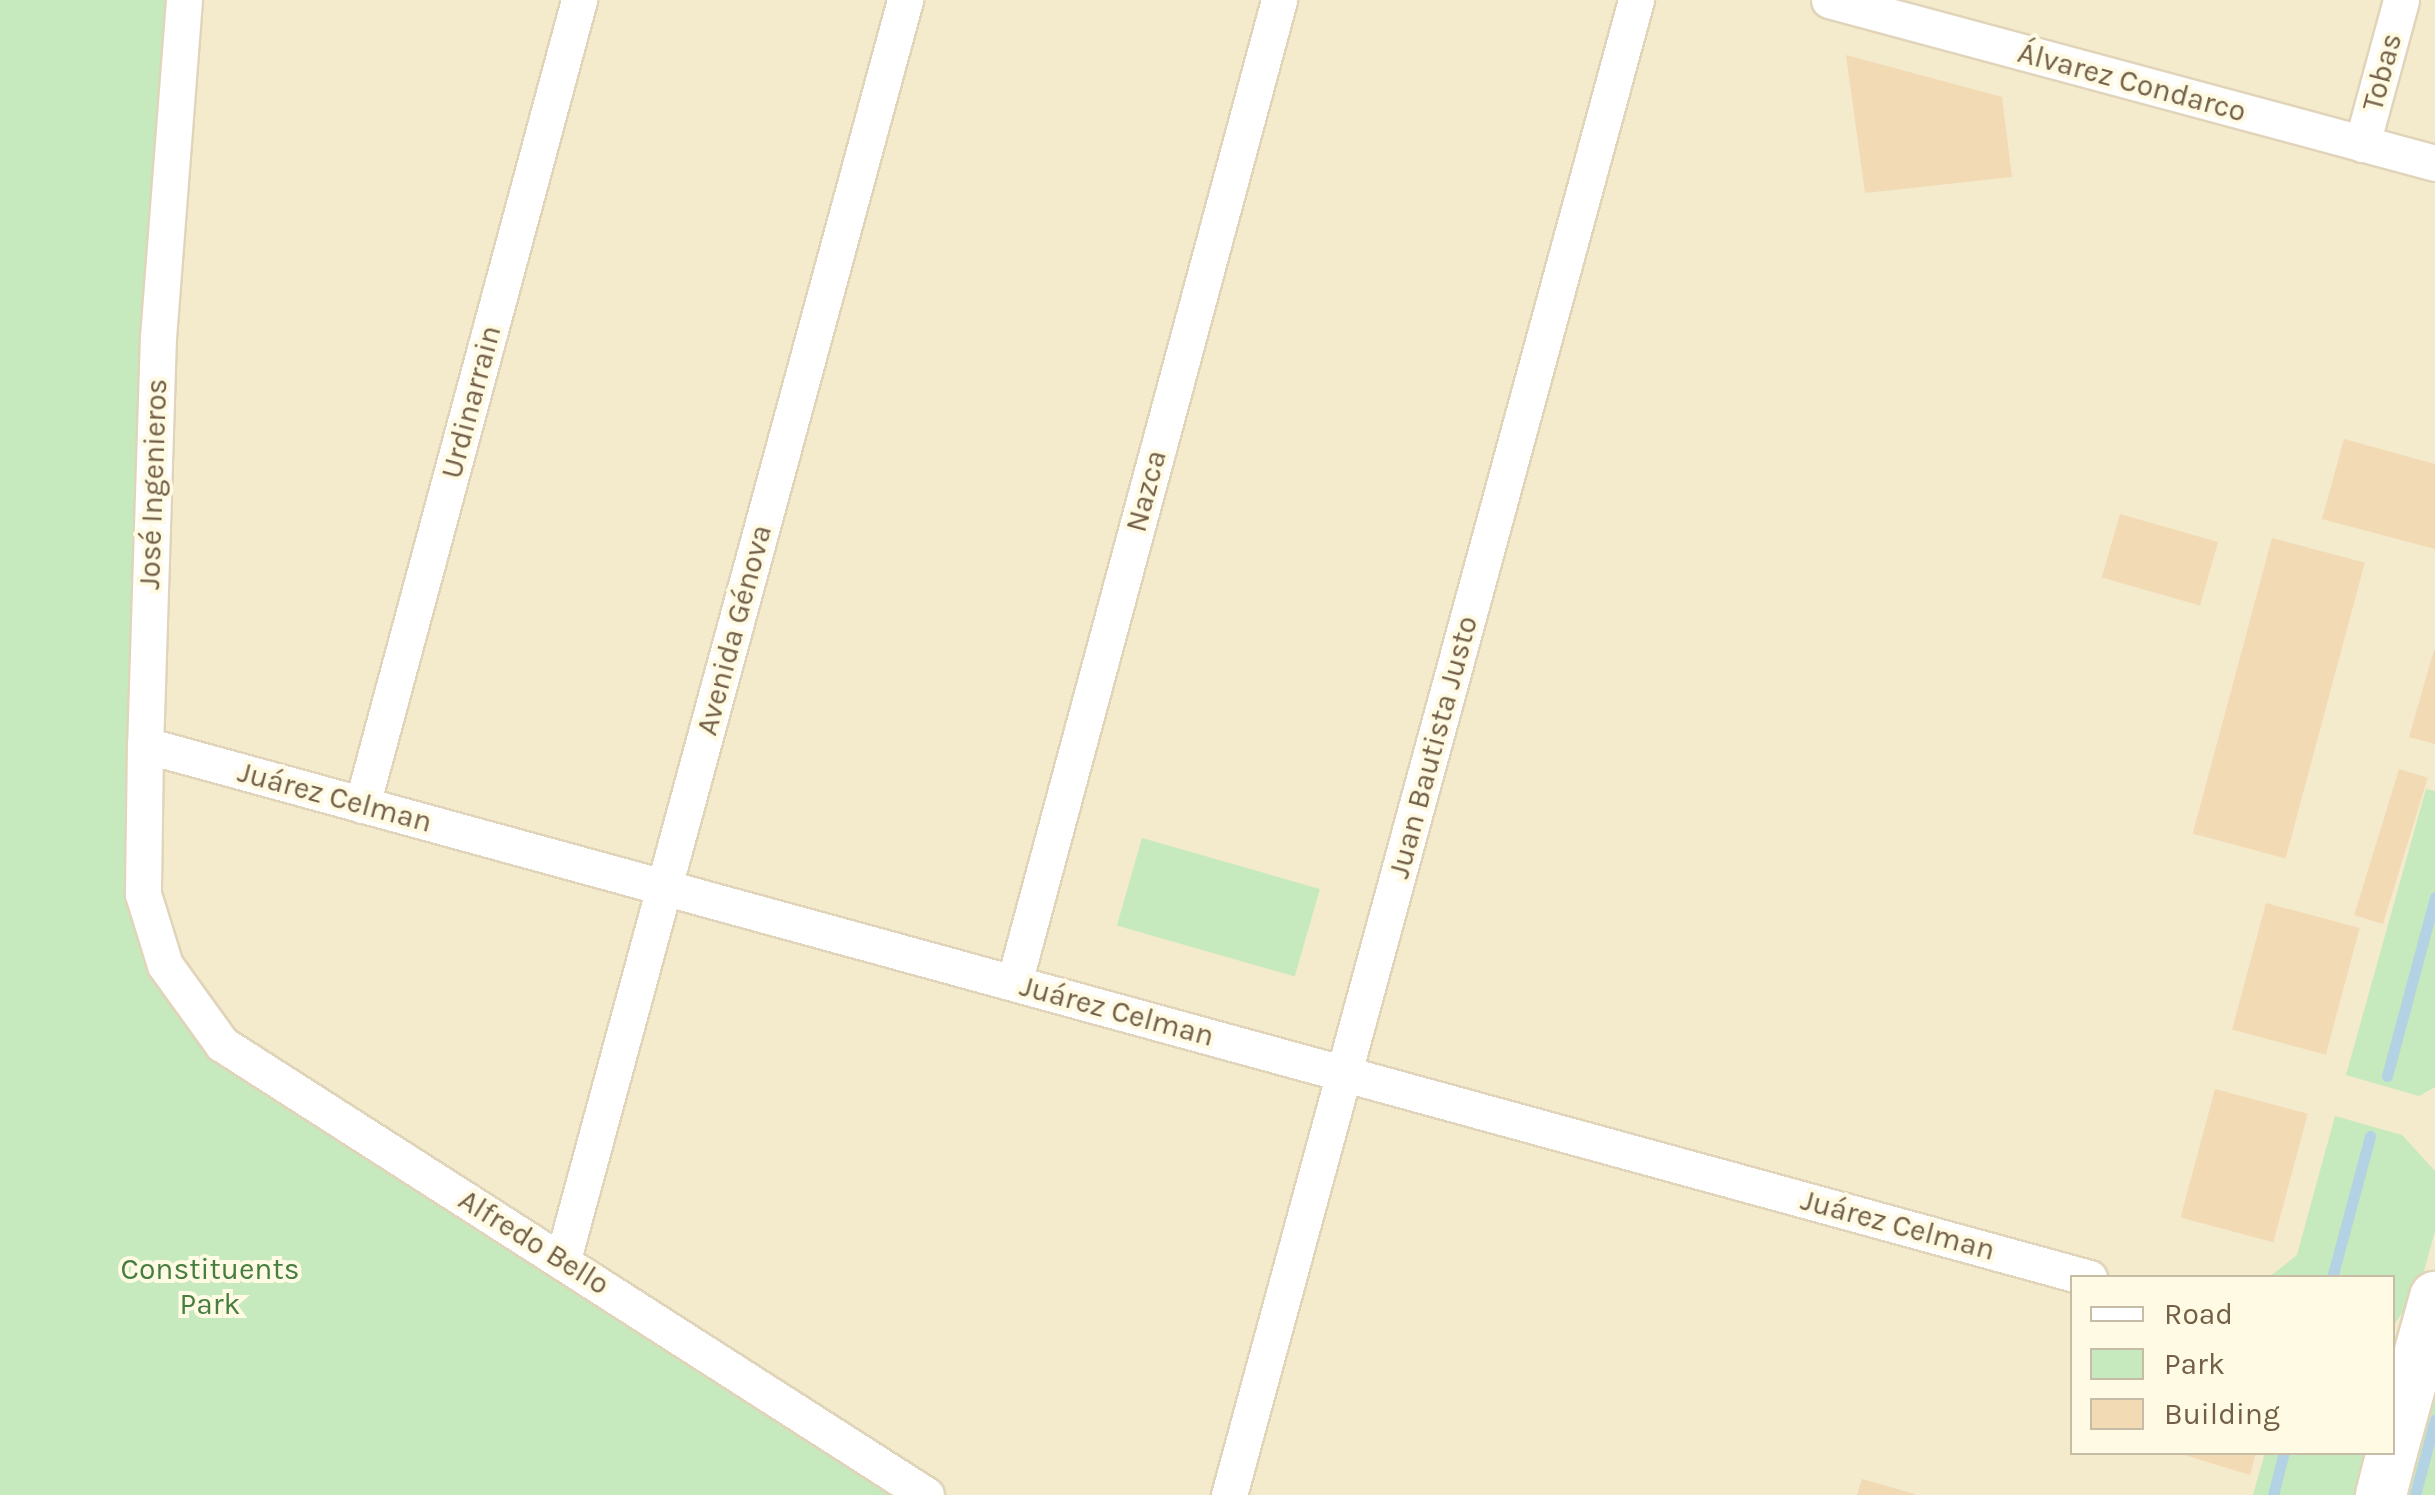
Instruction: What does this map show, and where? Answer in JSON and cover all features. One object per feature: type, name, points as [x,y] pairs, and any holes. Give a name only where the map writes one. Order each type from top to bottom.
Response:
[{"type":"street","name":"José Ingenieros","points":[[165,965],[143,894],[145,744],[158,336],[184,0]]},
{"type":"street","name":"Urdinarrain","points":[[362,804],[580,0]]},
{"type":"street","name":"Avenida Génova","points":[[564,1259],[904,0]]},
{"type":"street","name":"Nazca","points":[[1014,983],[1279,0]]},
{"type":"street","name":"Juan Bautista Justo","points":[[1229,1495],[1636,0]]},
{"type":"street","name":"Álvarez Condarco","points":[[1829,0],[2435,163]]},
{"type":"street","name":"Tobas","points":[[2362,144],[2401,0]]},
{"type":"street","name":"Juárez Celman","points":[[145,744],[2078,1275]]},
{"type":"street","name":"Alfredo Bello","points":[[165,965],[222,1044],[564,1259],[926,1495]]},
{"type":"street","points":[[2395,1430],[2404,1363],[2435,1298]]},
{"type":"street","points":[[2381,1495],[2391,1455]]},
{"type":"shaded area","points":[[184,0],[2435,0],[2435,1495],[926,1495],[222,1044],[165,965],[145,745]]},
{"type":"green space","name":"Constituents Park","points":[[0,0],[184,0],[143,894],[222,1044],[926,1495],[0,1495]]},
{"type":"green space","points":[[2426,789],[2435,791],[2435,1087],[2419,1096],[2346,1075]]},
{"type":"green space","points":[[1142,838],[1320,889],[1295,976],[1117,925]]},
{"type":"green space","points":[[2335,1116],[2402,1135],[2435,1171],[2435,1231],[2419,1289],[2395,1323],[2395,1275],[2272,1275],[2297,1255]]},
{"type":"green space","points":[[2435,1297],[2435,1495],[2381,1495]]},
{"type":"green space","points":[[2264,1455],[2377,1455],[2367,1495],[2253,1495]]},
{"type":"building","points":[[1846,55],[2002,97],[2012,177],[1865,193]]},
{"type":"building","points":[[2344,439],[2435,464],[2435,549],[2322,519]]},
{"type":"building","points":[[2120,514],[2218,542],[2200,606],[2102,577]]},
{"type":"building","points":[[2272,538],[2365,563],[2286,858],[2193,834]]},
{"type":"building","points":[[2435,650],[2435,744],[2409,737]]},
{"type":"building","points":[[2399,769],[2428,778],[2383,924],[2354,915]]},
{"type":"building","points":[[2266,903],[2360,928],[2326,1055],[2232,1030]]},
{"type":"building","points":[[2215,1089],[2308,1114],[2273,1242],[2181,1217]]},
{"type":"building","points":[[2185,1455],[2255,1455],[2250,1475]]},
{"type":"building","points":[[1862,1479],[1915,1494],[1915,1495],[1857,1495]]},
{"type":"waterway","points":[[2387,1076],[2435,897]]},
{"type":"waterway","points":[[2333,1275],[2370,1136]]},
{"type":"waterway","points":[[2415,1495],[2435,1420]]},
{"type":"waterway","points":[[2273,1495],[2283,1455]]}]
